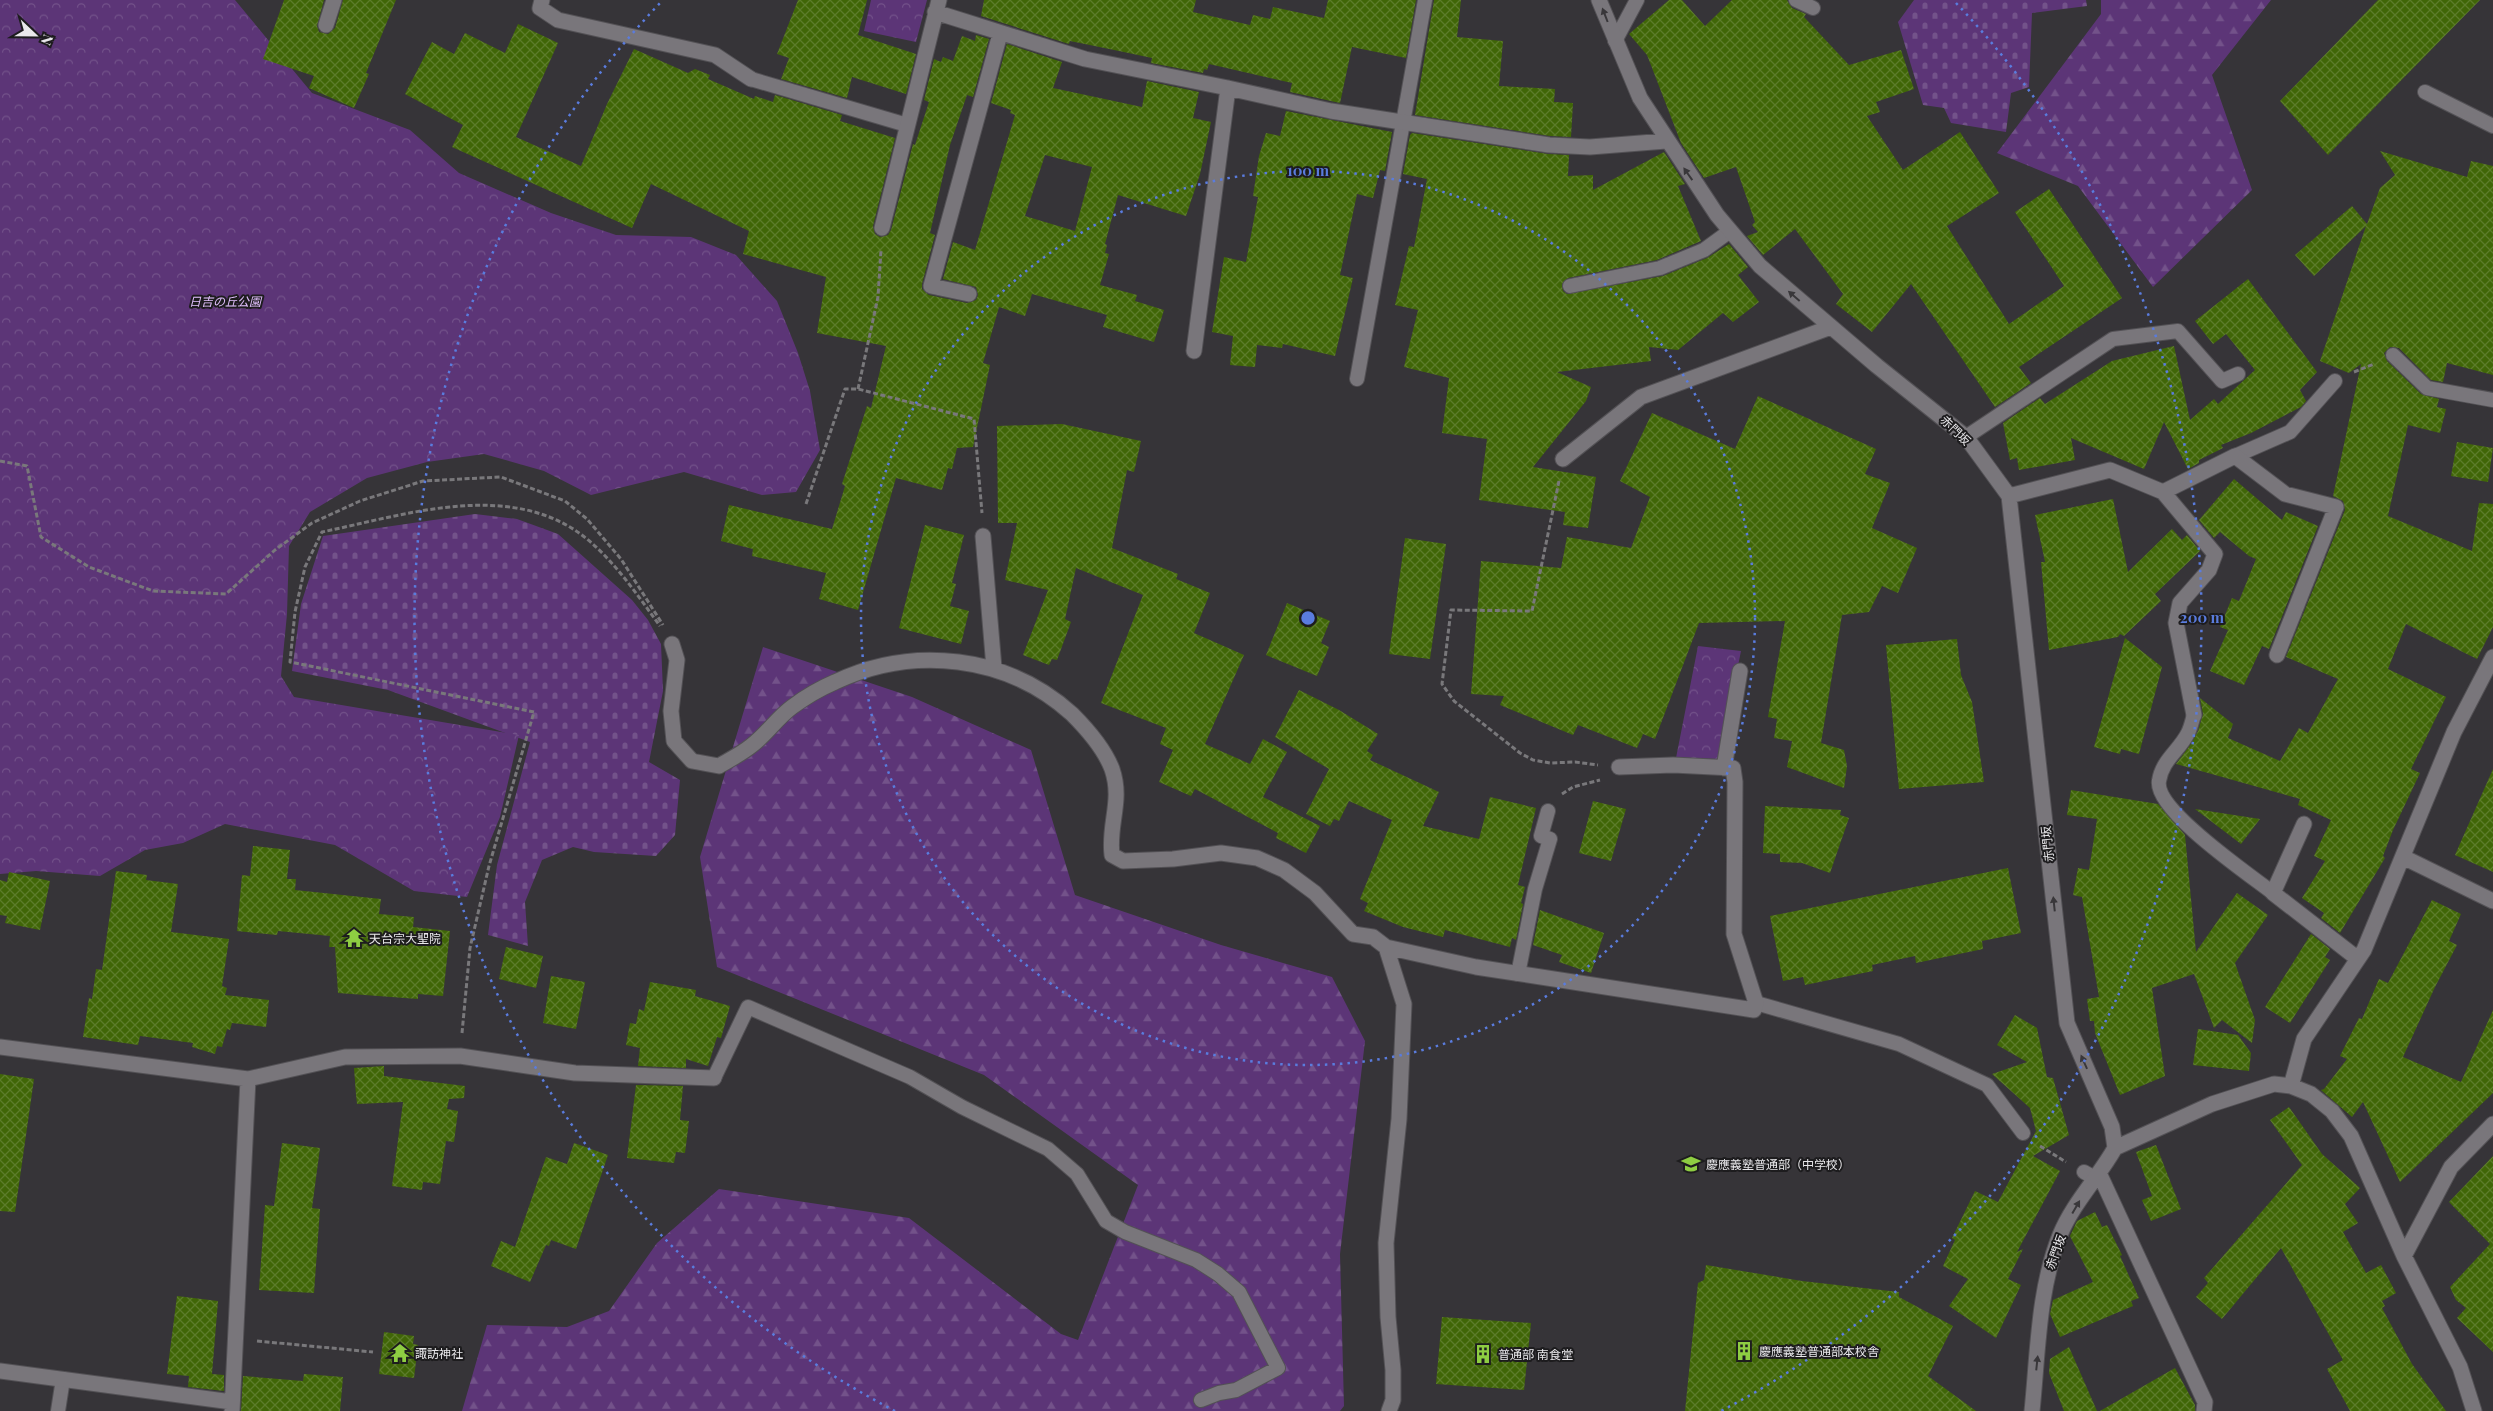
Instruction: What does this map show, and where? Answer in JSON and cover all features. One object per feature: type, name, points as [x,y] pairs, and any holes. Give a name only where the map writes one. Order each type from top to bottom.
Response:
[{"type":"street","points":[[326,25],[334,0]]},
{"type":"street","points":[[542,0],[540,8],[558,20],[715,54],[751,79]]},
{"type":"street","name":"赤門坂","points":[[1599,0],[1640,98],[1666,141],[1730,231],[1760,266],[1831,327],[1966,437],[2009,496],[2066,1023],[2112,1126],[2114,1148],[2093,1174],[2061,1234],[2046,1274],[2032,1411]]},
{"type":"street","points":[[882,228],[937,6],[1000,34],[1084,59],[1331,111],[1549,145],[1590,147],[1666,141]]},
{"type":"street","points":[[969,294],[932,286],[1000,34]]},
{"type":"street","points":[[1194,351],[1228,88]]},
{"type":"street","points":[[1563,459],[1641,397],[1831,327]]},
{"type":"street","points":[[2164,492],[2235,456],[2285,494],[2336,507],[2277,655]]},
{"type":"street","points":[[2009,496],[2110,470],[2164,492],[2215,554],[2209,570],[2180,603],[2176,622],[2194,715]]},
{"type":"street","points":[[983,536],[994,668]]},
{"type":"street","points":[[672,644],[677,660],[671,711],[674,741],[692,761],[719,766],[751,746],[792,707],[834,682],[883,666],[927,660],[968,663],[994,668],[1022,679],[1053,698],[1081,722],[1097,743],[1111,767],[1116,785],[1117,809],[1110,840],[1112,855],[1123,861],[1173,859],[1221,853],[1257,858],[1284,870],[1315,893],[1353,934],[1373,937],[1386,947],[1476,967],[1754,1010],[1756,1003],[1734,934],[1735,782],[1733,768],[1674,765],[1619,767]]},
{"type":"street","points":[[2291,1086],[2304,1039],[2364,950],[2454,732],[2493,657]]},
{"type":"street","points":[[1724,768],[1740,671]]},
{"type":"street","points":[[2304,824],[2273,893],[2358,959]]},
{"type":"street","points":[[2403,857],[2493,901]]},
{"type":"street","points":[[1386,947],[1404,1004],[1399,1119],[1386,1243],[1388,1317],[1393,1370],[1393,1400],[1388,1411]]},
{"type":"street","points":[[0,1047],[248,1079],[344,1057],[460,1056],[575,1073],[714,1078]]},
{"type":"street","points":[[0,1371],[232,1406],[248,1079]]},
{"type":"street","points":[[2114,1148],[2212,1104],[2274,1084],[2291,1086],[2311,1094],[2332,1111],[2351,1136],[2404,1256],[2460,1367],[2474,1411]]},
{"type":"street","points":[[2404,1256],[2452,1167],[2493,1124]]},
{"type":"street","points":[[2093,1174],[2205,1402],[2204,1411]]},
{"type":"lane","points":[[1357,379],[1425,0]]},
{"type":"lane","points":[[1615,41],[1636,0]]},
{"type":"lane","points":[[1796,0],[1813,8]]},
{"type":"lane","points":[[751,79],[907,125]]},
{"type":"lane","points":[[2425,92],[2493,126]]},
{"type":"lane","points":[[1570,286],[1660,268],[1704,250],[1730,231]]},
{"type":"lane","points":[[1966,437],[2113,339],[2178,331],[2222,381],[2238,374]]},
{"type":"lane","points":[[2393,355],[2426,388],[2493,400]]},
{"type":"lane","points":[[2235,456],[2290,432],[2335,381]]},
{"type":"lane","points":[[2194,715],[2188,733],[2162,767],[2158,783],[2162,795],[2184,824],[2273,893]]},
{"type":"lane","points":[[1518,974],[1535,889],[1550,839],[1540,836],[1548,811]]},
{"type":"lane","points":[[1756,1003],[1899,1044],[1988,1085],[2023,1134]]},
{"type":"lane","points":[[714,1078],[748,1007],[910,1077],[962,1107],[1048,1149],[1077,1174],[1106,1221],[1124,1232],[1196,1260],[1218,1274],[1239,1292],[1278,1368],[1236,1390],[1219,1393],[1200,1400]]},
{"type":"lane","points":[[58,1411],[63,1379]]},
{"type":"path","points":[[858,389],[878,297],[882,228]]},
{"type":"path","points":[[2335,381],[2393,355]]},
{"type":"path","points":[[806,504],[845,389],[858,389],[974,419],[983,536]]},
{"type":"path","points":[[1563,459],[1532,611],[1451,610],[1442,684],[1454,701],[1520,753],[1533,760],[1619,767]]},
{"type":"path","points":[[0,462],[27,466],[41,537],[89,567],[153,590],[226,594],[275,550],[312,523],[360,501],[423,481],[500,477],[565,501],[587,519],[621,560],[650,602],[672,644]]},
{"type":"path","points":[[460,1056],[470,948],[488,866],[534,712],[290,662],[295,612],[305,567],[322,532],[414,513],[470,505],[497,505],[529,511],[559,521],[586,539],[629,582],[661,627]]},
{"type":"path","points":[[1548,811],[1556,797],[1573,787],[1608,778],[1619,767]]},
{"type":"path","points":[[2023,1134],[2048,1152],[2093,1174]]},
{"type":"path","points":[[236,1340],[373,1352]]},
{"type":"green space","name":"日吉の丘公園","points":[[0,0],[235,0],[312,93],[410,130],[459,173],[551,213],[616,235],[691,237],[736,255],[777,301],[798,353],[810,391],[820,450],[796,492],[762,495],[684,472],[591,495],[544,471],[484,454],[427,462],[367,478],[310,512],[289,546],[287,614],[281,676],[294,697],[519,735],[500,817],[467,897],[414,891],[335,845],[225,824],[183,843],[145,850],[100,876],[36,871],[0,874]]},
{"type":"green space","points":[[871,0],[927,0],[916,42],[864,31]]},
{"type":"green space","points":[[1914,0],[2086,0],[2087,6],[2032,13],[2029,87],[2011,93],[2006,132],[1951,123],[1944,108],[1923,105],[1898,22]]},
{"type":"green space","points":[[2101,0],[2271,0],[2212,75],[2252,190],[2153,287],[2078,186],[1997,153],[2101,14]]},
{"type":"green space","points":[[475,514],[517,519],[558,534],[632,600],[648,620],[661,644],[663,691],[649,762],[680,780],[675,835],[656,856],[594,852],[573,847],[542,860],[525,902],[528,946],[488,935],[497,865],[530,742],[388,690],[292,671],[301,604],[323,536]]},
{"type":"green space","points":[[1698,646],[1741,651],[1719,759],[1676,758]]},
{"type":"green space","points":[[763,647],[912,697],[1031,750],[1075,895],[1221,945],[1332,977],[1365,1041],[1340,1254],[1344,1406],[1340,1411],[462,1411],[487,1325],[567,1327],[609,1311],[657,1243],[719,1189],[909,1218],[1061,1334],[1078,1340],[1138,1185],[984,1075],[717,967],[700,857]]},
{"type":"building","points":[[284,0],[324,0],[317,26],[319,32],[328,34],[335,28],[343,0],[396,0],[366,73],[369,74],[354,108],[309,88],[314,76],[263,59]]},
{"type":"building","points":[[798,0],[867,0],[858,35],[916,54],[906,94],[852,77],[847,98],[781,79],[789,58],[777,54]]},
{"type":"building","points":[[984,0],[1196,0],[1193,12],[1250,25],[1253,15],[1270,19],[1273,7],[1324,18],[1328,0],[1416,0],[1406,58],[1352,47],[1340,103],[1290,92],[1292,83],[1209,64],[1207,70],[1204,69],[1203,73],[1151,63],[1152,58],[1070,41],[1069,44],[981,16]]},
{"type":"building","points":[[1434,0],[1461,0],[1457,37],[1503,41],[1499,86],[1555,89],[1554,102],[1573,103],[1571,137],[1550,136],[1415,115]]},
{"type":"building","points":[[1669,0],[1682,0],[1705,26],[1732,0],[1787,0],[1792,8],[1806,14],[1804,17],[1849,65],[1901,50],[1914,89],[1876,102],[1880,112],[1867,116],[1903,170],[1960,132],[1999,193],[1947,226],[2009,324],[2064,286],[2015,212],[2049,189],[2122,298],[2019,367],[2031,383],[1995,407],[1911,284],[1872,332],[1836,304],[1843,294],[1795,229],[1763,255],[1747,236],[1758,232],[1752,225],[1755,222],[1736,167],[1704,178],[1681,143],[1647,55],[1629,34]]},
{"type":"building","points":[[2378,0],[2480,0],[2328,155],[2280,101]]},
{"type":"building","points":[[518,24],[558,43],[516,137],[581,166],[607,104],[634,49],[688,73],[695,69],[710,75],[708,79],[754,99],[755,96],[773,102],[775,95],[842,115],[840,121],[895,138],[873,226],[875,234],[880,237],[888,235],[891,230],[913,144],[915,145],[929,102],[924,100],[934,59],[941,62],[943,57],[953,61],[962,36],[975,41],[976,35],[989,39],[973,97],[967,95],[950,145],[930,233],[935,235],[922,284],[922,289],[929,295],[967,303],[976,300],[978,295],[976,287],[943,279],[953,242],[975,250],[1015,115],[1010,113],[1011,110],[991,103],[1007,44],[1062,62],[1053,88],[1142,107],[1147,81],[1199,92],[1193,118],[1211,122],[1200,174],[1186,216],[1118,195],[1105,244],[1107,245],[1105,253],[1109,254],[1100,285],[1137,295],[1135,301],[1164,310],[1154,342],[1103,327],[1107,315],[1032,294],[1025,316],[999,307],[983,363],[990,365],[973,447],[957,448],[952,469],[948,468],[942,490],[896,478],[858,610],[819,599],[826,573],[752,556],[753,549],[721,541],[729,505],[832,529],[845,486],[842,484],[867,406],[871,408],[886,346],[817,333],[826,277],[743,254],[749,231],[651,184],[632,228],[452,147],[463,125],[405,94],[432,42],[454,54],[465,33],[505,53]],"holes":[[[1045,155],[1092,167],[1075,231],[1025,216]]]},
{"type":"building","points":[[1286,111],[1392,132],[1385,171],[1380,170],[1373,198],[1357,194],[1340,275],[1353,278],[1335,356],[1283,344],[1282,348],[1257,345],[1255,367],[1230,365],[1233,336],[1212,332],[1224,257],[1246,262],[1258,197],[1253,196],[1259,156],[1266,133],[1280,136]]},
{"type":"building","points":[[1412,133],[1548,154],[1569,155],[1568,176],[1593,175],[1593,190],[1664,152],[1685,184],[1678,186],[1701,241],[1657,260],[1568,278],[1562,284],[1563,291],[1567,294],[1663,276],[1707,258],[1729,244],[1748,267],[1738,275],[1759,302],[1733,322],[1723,313],[1678,350],[1649,347],[1651,361],[1557,372],[1591,387],[1586,401],[1533,467],[1596,477],[1588,528],[1563,525],[1565,512],[1479,500],[1487,439],[1442,433],[1449,378],[1404,367],[1418,310],[1395,305],[1409,246],[1414,247],[1427,179],[1403,174],[1410,135]]},
{"type":"building","points":[[2380,151],[2467,177],[2471,161],[2493,166],[2493,375],[2447,363],[2443,382],[2431,380],[2399,348],[2390,347],[2384,353],[2387,361],[2421,394],[2439,399],[2437,407],[2446,409],[2440,433],[2408,425],[2388,516],[2472,551],[2479,503],[2493,504],[2493,627],[2477,659],[2406,624],[2388,669],[2446,697],[2411,769],[2420,773],[2393,830],[2383,856],[2385,858],[2340,933],[2321,918],[2324,913],[2302,898],[2325,861],[2314,856],[2331,820],[2298,805],[2300,799],[2176,764],[2198,731],[2203,714],[2200,698],[2233,724],[2228,738],[2280,761],[2299,728],[2308,733],[2338,679],[2286,657],[2345,510],[2343,501],[2333,496],[2361,364],[2349,373],[2320,361],[2366,226],[2314,276],[2295,255],[2352,206],[2367,224],[2380,188],[2395,175]]},
{"type":"building","points":[[2248,279],[2317,372],[2300,390],[2306,401],[2301,407],[2251,433],[2221,445],[2223,448],[2199,460],[2199,463],[2188,469],[2164,422],[2144,469],[2071,438],[2075,460],[2019,470],[2017,458],[2010,460],[2003,423],[2040,398],[2045,404],[2112,361],[2174,346],[2190,420],[2214,399],[2218,404],[2255,370],[2226,334],[2213,344],[2195,321]]},
{"type":"building","points":[[1758,396],[1876,449],[1865,474],[1890,483],[1872,528],[1917,548],[1898,593],[1882,586],[1869,612],[1842,615],[1821,743],[1844,750],[1847,766],[1844,788],[1787,767],[1792,741],[1774,738],[1777,719],[1768,717],[1785,621],[1699,623],[1655,739],[1643,734],[1637,748],[1578,725],[1573,735],[1500,705],[1504,696],[1471,694],[1481,561],[1561,568],[1567,537],[1631,548],[1650,497],[1620,481],[1652,413],[1735,449]]},
{"type":"building","points":[[1062,424],[1141,441],[1134,472],[1127,470],[1112,548],[1178,574],[1176,579],[1210,593],[1194,633],[1244,655],[1205,744],[1250,764],[1263,739],[1287,752],[1263,797],[1320,826],[1306,853],[1276,838],[1278,833],[1195,789],[1191,796],[1159,782],[1173,750],[1160,744],[1166,728],[1101,703],[1143,595],[1076,568],[1065,619],[1071,622],[1057,660],[1052,659],[1049,665],[1023,655],[1048,590],[1005,580],[1017,523],[998,523],[997,426]]},
{"type":"building","points":[[2457,442],[2493,448],[2488,482],[2451,476]]},
{"type":"building","points":[[2234,479],[2282,520],[2286,512],[2318,526],[2269,649],[2262,646],[2244,685],[2210,671],[2228,630],[2220,627],[2232,598],[2239,601],[2256,559],[2249,556],[2220,532],[2214,538],[2199,520]]},
{"type":"building","points":[[2113,499],[2128,572],[2172,529],[2182,540],[2187,535],[2200,551],[2155,594],[2161,601],[2124,636],[2120,634],[2118,637],[2049,650],[2041,562],[2045,562],[2035,515]]},
{"type":"building","points":[[925,525],[964,535],[952,583],[956,584],[950,606],[969,611],[961,644],[899,628]]},
{"type":"building","points":[[1405,538],[1446,544],[1430,659],[1389,654]]},
{"type":"building","points":[[1287,603],[1330,621],[1321,643],[1329,647],[1317,676],[1266,655]]},
{"type":"building","points":[[2125,638],[2162,667],[2139,754],[2121,749],[2120,754],[2094,747]]},
{"type":"building","points":[[1957,639],[1961,675],[1972,702],[1984,782],[1899,789],[1886,645]]},
{"type":"building","points":[[1299,690],[1339,710],[1378,734],[1367,751],[1373,755],[1370,760],[1439,792],[1423,826],[1479,839],[1490,797],[1536,808],[1518,885],[1525,887],[1521,903],[1523,904],[1516,940],[1512,938],[1510,947],[1445,930],[1443,937],[1403,927],[1364,911],[1368,903],[1360,899],[1392,820],[1349,801],[1339,821],[1334,819],[1330,826],[1306,814],[1329,769],[1275,737]]},
{"type":"building","points":[[2493,769],[2493,872],[2455,855]]},
{"type":"building","points":[[2071,790],[2158,804],[2185,835],[2196,952],[2237,893],[2268,915],[2235,963],[2255,1020],[2252,1043],[2222,1020],[2214,1028],[2194,974],[2152,988],[2165,1076],[2120,1095],[2095,1033],[2094,1021],[2090,1021],[2087,999],[2099,997],[2082,897],[2073,895],[2078,868],[2089,870],[2097,819],[2067,815]]},
{"type":"building","points":[[1593,801],[1626,809],[1611,861],[1579,853]]},
{"type":"building","points":[[1765,806],[1841,810],[1840,815],[1849,818],[1830,873],[1802,863],[1780,862],[1780,854],[1763,853]]},
{"type":"building","points":[[2195,809],[2260,819],[2241,844]]},
{"type":"building","points":[[253,846],[290,850],[287,879],[296,879],[295,890],[381,899],[379,914],[414,917],[413,927],[450,931],[443,996],[418,994],[418,999],[338,993],[335,947],[329,947],[330,936],[278,931],[277,935],[237,931],[242,875],[250,876]]},
{"type":"building","points":[[2008,868],[2021,933],[1982,941],[1983,949],[1916,963],[1915,956],[1872,965],[1873,971],[1805,985],[1803,977],[1783,981],[1770,916]]},
{"type":"building","points":[[116,871],[147,875],[146,880],[178,884],[171,932],[229,939],[222,986],[227,988],[225,995],[269,1000],[266,1027],[232,1023],[230,1030],[227,1029],[222,1047],[217,1046],[215,1054],[192,1047],[193,1043],[140,1036],[138,1045],[83,1037],[89,998],[92,999],[96,969],[102,970]]},
{"type":"building","points":[[9,872],[50,881],[40,930],[5,923],[7,916],[0,915],[0,880],[7,882]]},
{"type":"building","points":[[2432,900],[2461,914],[2449,941],[2457,945],[2435,987],[2403,1057],[2461,1082],[2493,1010],[2493,1093],[2400,1182],[2363,1102],[2352,1117],[2321,1090],[2324,1089],[2347,1059],[2340,1056],[2359,1018],[2362,1019],[2379,979],[2388,983]]},
{"type":"building","points":[[1540,910],[1604,933],[1591,973],[1559,962],[1562,955],[1533,945]]},
{"type":"building","points":[[2311,934],[2330,949],[2325,957],[2330,960],[2290,1023],[2265,1007]]},
{"type":"building","points":[[506,947],[543,956],[536,988],[499,979]]},
{"type":"building","points":[[551,976],[585,982],[576,1029],[543,1023]]},
{"type":"building","points":[[650,982],[696,990],[695,996],[730,1006],[721,1038],[717,1037],[708,1066],[686,1059],[686,1068],[638,1066],[640,1048],[626,1045],[630,1023],[636,1024],[639,1009],[644,1011]]},
{"type":"building","points":[[2015,1015],[2037,1028],[2047,1077],[2053,1078],[2069,1135],[2033,1156],[2060,1171],[2017,1252],[2023,1249],[2008,1279],[2021,1285],[1996,1338],[1949,1306],[1968,1279],[1943,1266],[1955,1240],[1952,1238],[1975,1191],[1998,1202],[2036,1131],[2030,1108],[1992,1074],[2027,1062],[1997,1045]]},
{"type":"building","points":[[2198,1029],[2238,1035],[2251,1053],[2249,1071],[2193,1065]]},
{"type":"building","points":[[384,1066],[384,1076],[465,1086],[464,1098],[449,1099],[447,1109],[458,1111],[454,1142],[446,1141],[440,1184],[423,1182],[422,1190],[392,1186],[403,1102],[357,1104],[354,1068]]},
{"type":"building","points":[[0,1074],[34,1079],[15,1212],[0,1211]]},
{"type":"building","points":[[636,1085],[683,1086],[680,1120],[689,1121],[685,1153],[676,1152],[674,1163],[627,1158]]},
{"type":"building","points":[[2289,1107],[2322,1154],[2360,1188],[2345,1204],[2358,1223],[2343,1232],[2366,1273],[2381,1265],[2396,1293],[2382,1301],[2385,1306],[2382,1308],[2412,1364],[2446,1411],[2350,1411],[2327,1369],[2343,1360],[2281,1248],[2222,1319],[2196,1297],[2208,1283],[2204,1278],[2302,1165],[2270,1120]]},
{"type":"building","points":[[282,1143],[320,1148],[312,1208],[320,1209],[314,1293],[259,1290],[265,1205],[274,1206]]},
{"type":"building","points":[[574,1143],[608,1155],[576,1249],[551,1240],[549,1246],[546,1245],[530,1282],[491,1266],[501,1241],[515,1247],[546,1157],[567,1164]]},
{"type":"building","points":[[2156,1145],[2181,1209],[2151,1221],[2142,1200],[2152,1196],[2136,1152]]},
{"type":"building","points":[[2493,1156],[2493,1352],[2457,1318],[2466,1308],[2456,1300],[2450,1287],[2490,1244],[2449,1202]]},
{"type":"building","points":[[2095,1212],[2102,1227],[2107,1225],[2122,1255],[2120,1256],[2139,1298],[2131,1301],[2133,1306],[2060,1337],[2050,1314],[2053,1300],[2093,1282],[2070,1236],[2077,1221]]},
{"type":"building","points":[[1706,1265],[1802,1281],[1899,1292],[1899,1297],[1953,1326],[1928,1376],[1976,1411],[1685,1411],[1698,1283],[1704,1280]]},
{"type":"building","points":[[177,1296],[218,1301],[212,1374],[224,1375],[224,1391],[188,1387],[189,1376],[167,1374]]},
{"type":"building","name":"普通部 南食堂","points":[[1442,1317],[1531,1323],[1524,1390],[1436,1384]]},
{"type":"building","points":[[384,1332],[414,1336],[413,1344],[418,1345],[414,1378],[379,1374]]},
{"type":"building","points":[[2069,1347],[2097,1411],[2064,1411],[2049,1373],[2050,1359]]},
{"type":"building","points":[[2175,1368],[2195,1405],[2195,1411],[2100,1411]]},
{"type":"building","points":[[304,1374],[343,1377],[340,1411],[241,1411],[243,1376],[303,1381]]},
{"type":"place","name":"天台宗大聖院","points":[[354,938]]},
{"type":"place","name":"慶應義塾普通部（中学校）","points":[[1691,1164]]},
{"type":"place","name":"慶應義塾普通部本校舎","points":[[1744,1351]]},
{"type":"place","name":"諏訪神社","points":[[400,1353]]},
{"type":"place","name":"普通部 南食堂","points":[[1483,1354]]}]
